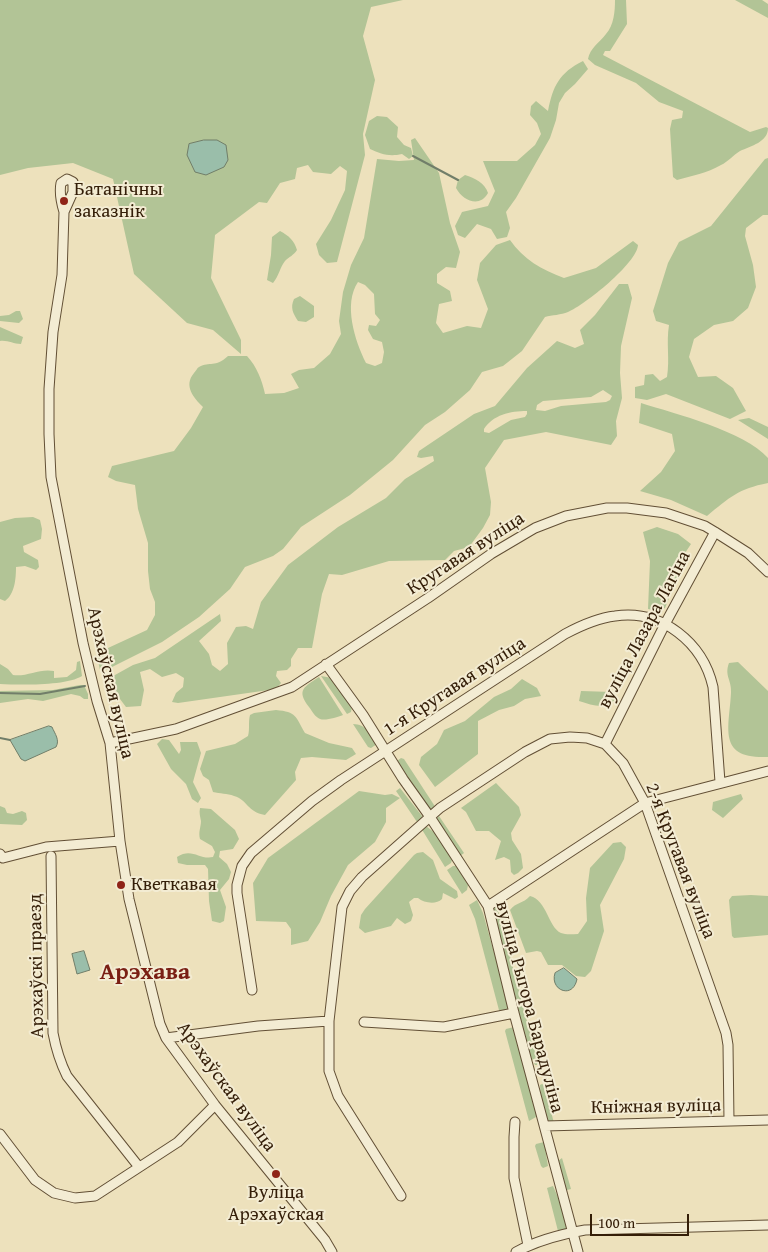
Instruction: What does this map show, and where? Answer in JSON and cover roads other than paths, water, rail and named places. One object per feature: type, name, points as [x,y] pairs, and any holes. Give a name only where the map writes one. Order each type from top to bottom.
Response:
[{"type":"street","name":"Арэхаўская вуліца","points":[[64,212],[62,275],[53,332],[49,389],[51,477],[85,651],[110,743],[120,841],[135,928],[160,1024],[166,1038],[215,1105],[332,1252]]},
{"type":"street","name":"Кругавая вуліца","points":[[110,743],[176,729],[292,687],[428,598],[491,554],[535,528],[566,516],[607,508],[666,513],[715,532],[748,552],[768,572]]},
{"type":"street","name":"вуліца Лазара Лагіна","points":[[605,744],[665,624],[715,532]]},
{"type":"street","name":"1-я Кругавая вуліца","points":[[252,990],[236,885],[242,866],[251,853],[312,801],[577,628],[616,615],[637,616],[665,624],[692,645],[704,661],[710,674],[715,701],[720,782]]},
{"type":"street","name":"вуліца Рыгора Барадуліна","points":[[326,664],[363,715],[488,906],[514,1013],[578,1252]]},
{"type":"street","points":[[401,1196],[332,1084],[328,1059],[329,1020],[342,907],[350,891],[362,877],[440,808],[525,752],[550,739],[570,737],[587,738],[605,744]]},
{"type":"street","name":"2-я Кругавая вуліца","points":[[605,744],[623,763],[644,802],[726,1033],[728,1045],[729,1121]]},
{"type":"street","points":[[488,906],[644,802],[768,771]]},
{"type":"street","points":[[0,854],[3,858],[46,847],[120,841]]},
{"type":"street","name":"Арэхаўскі праезд","points":[[51,856],[53,1033],[56,1049],[60,1063],[67,1076],[139,1167]]},
{"type":"street","points":[[364,1022],[444,1027],[514,1013]]},
{"type":"street","points":[[166,1038],[258,1026],[329,1020]]},
{"type":"street","points":[[0,1134],[35,1180],[54,1193],[75,1198],[95,1196],[178,1142],[215,1105]]},
{"type":"street","name":"Кніжная вуліца","points":[[545,1126],[768,1120]]},
{"type":"street","points":[[516,1122],[514,1178],[528,1245]]},
{"type":"street","points":[[516,1252],[528,1245],[574,1232],[768,1225]]},
{"type":"waterway","points":[[413,156],[458,180]]},
{"type":"waterway","points":[[0,693],[40,694],[85,686]]},
{"type":"waterway","points":[[0,738],[10,740]]},
{"type":"place","name":"Батанічны заказнік","points":[[64,201]]},
{"type":"place","name":"Кветкавая","points":[[121,885]]},
{"type":"place","name":"Вуліца Арэхаўская","points":[[276,1174]]},
{"type":"district","name":"Арэхава","points":[[145,973]]}]
